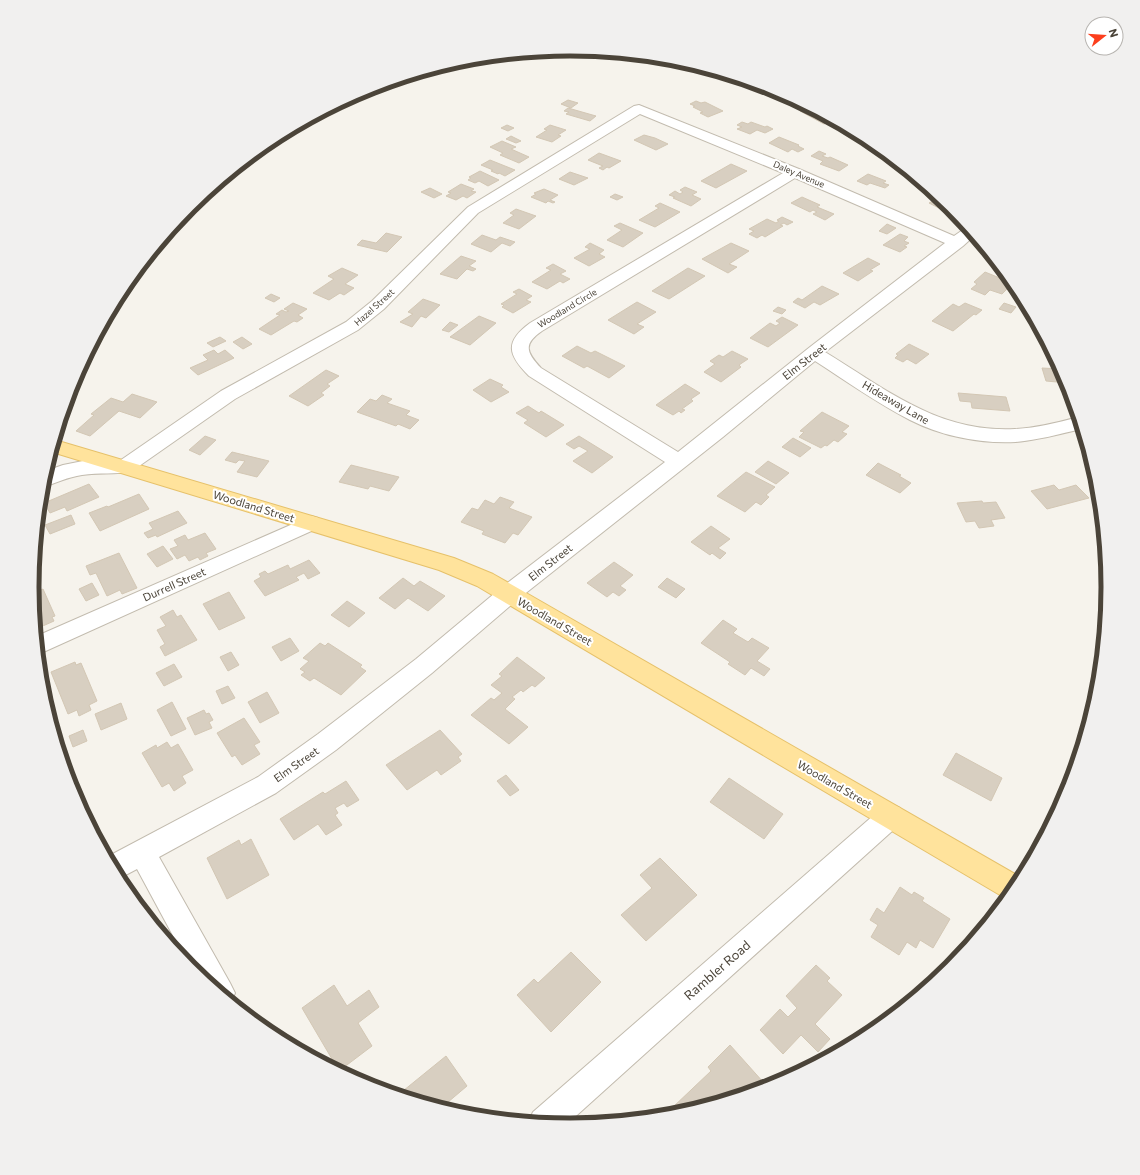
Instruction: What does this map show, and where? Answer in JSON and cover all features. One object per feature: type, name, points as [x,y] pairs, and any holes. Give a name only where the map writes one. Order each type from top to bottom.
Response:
[{"type":"main road","name":"Woodland Street","points":[[58,447],[125,466],[446,564],[485,580],[1010,886]]},
{"type":"street","name":"Daley Avenue","points":[[639,110],[794,172],[964,237]]},
{"type":"street","name":"Hazel Street","points":[[125,466],[228,395],[352,326],[378,305],[473,210],[639,110]]},
{"type":"street","name":"Woodland Circle","points":[[679,462],[535,372],[523,359],[519,352],[519,344],[522,337],[536,327],[794,172]]},
{"type":"street","name":"Elm Street","points":[[118,866],[267,785],[327,742],[418,671],[508,594],[679,462],[814,353],[964,237]]},
{"type":"street","name":"Hideaway Lane","points":[[814,353],[905,410],[934,424],[955,430],[996,436],[1014,436],[1032,434],[1075,424]]},
{"type":"street","points":[[51,477],[63,472],[83,468],[125,466]]},
{"type":"street","name":"Durrell Street","points":[[42,643],[311,523]]},
{"type":"street","name":"Rambler Road","points":[[550,1117],[891,816]]},
{"type":"street","points":[[142,852],[213,980]]},
{"type":"building","points":[[765,94],[791,105],[790,105]]},
{"type":"building","points":[[568,100],[578,103],[571,108],[561,104]]},
{"type":"building","points":[[696,101],[701,103],[705,102],[723,111],[708,117],[700,113],[703,112],[690,104]]},
{"type":"building","points":[[568,108],[596,116],[590,121],[566,114],[569,112],[564,111]]},
{"type":"building","points":[[800,111],[805,111],[827,123],[824,124]]},
{"type":"building","points":[[742,122],[748,124],[751,122],[773,129],[765,133],[757,130],[750,134],[737,129],[742,127],[737,125]]},
{"type":"building","points":[[507,125],[514,128],[508,131],[501,128]]},
{"type":"building","points":[[550,125],[566,130],[558,135],[561,136],[552,142],[536,137],[547,130],[544,129]]},
{"type":"building","points":[[644,135],[668,144],[656,150],[634,140]]},
{"type":"building","points":[[511,136],[521,141],[516,143],[506,139]]},
{"type":"building","points":[[779,137],[799,145],[798,146],[804,149],[798,152],[792,149],[788,152],[769,143]]},
{"type":"building","points":[[502,141],[516,147],[511,149],[529,157],[519,163],[500,155],[503,153],[490,147]]},
{"type":"building","points":[[819,151],[826,154],[822,156],[828,158],[830,157],[848,165],[839,171],[820,164],[823,161],[811,156]]},
{"type":"building","points":[[599,153],[621,161],[603,170],[599,168],[603,166],[588,160]]},
{"type":"building","points":[[490,160],[515,170],[505,176],[491,171],[493,170],[481,165]]},
{"type":"building","points":[[731,164],[747,171],[716,188],[701,181]]},
{"type":"building","points":[[480,171],[499,180],[488,186],[479,181],[475,183],[468,180],[471,178],[469,177]]},
{"type":"building","points":[[570,172],[588,178],[574,185],[559,179]]},
{"type":"building","points":[[868,174],[886,181],[883,183],[889,185],[885,188],[870,183],[867,185],[857,181]]},
{"type":"building","points":[[461,184],[474,189],[471,191],[476,192],[467,198],[463,196],[456,200],[446,196],[451,193],[448,192]]},
{"type":"building","points":[[685,187],[697,192],[692,195],[701,199],[691,206],[669,195],[675,191],[680,194],[683,192],[680,190]]},
{"type":"building","points":[[430,188],[442,194],[434,198],[421,192]]},
{"type":"building","points":[[544,189],[558,195],[550,200],[555,202],[553,203],[548,201],[546,203],[531,197],[536,194],[534,193]]},
{"type":"building","points":[[615,194],[623,197],[617,200],[610,197]]},
{"type":"building","points":[[802,197],[820,205],[817,207],[834,214],[825,220],[813,214],[817,212],[813,210],[810,212],[791,203]]},
{"type":"building","points":[[933,201],[943,210],[929,203]]},
{"type":"building","points":[[660,203],[680,212],[655,227],[639,220],[659,208],[655,206]]},
{"type":"building","points":[[516,209],[536,216],[519,229],[503,223],[514,215],[510,213]]},
{"type":"building","points":[[782,217],[793,222],[787,225],[784,223],[780,225],[783,226],[765,237],[762,235],[757,238],[749,234],[754,231],[749,229],[767,219],[776,223],[779,221],[777,220]]},
{"type":"building","points":[[620,223],[643,233],[623,247],[607,240],[622,230],[614,226]]},
{"type":"building","points":[[887,224],[896,228],[887,234],[879,231]]},
{"type":"building","points":[[386,233],[402,237],[387,252],[357,245],[362,240],[376,243]]},
{"type":"building","points":[[900,234],[908,237],[904,241],[909,243],[904,246],[907,247],[900,252],[883,245]]},
{"type":"building","points":[[482,235],[496,240],[500,237],[515,242],[510,246],[502,243],[491,252],[471,244]]},
{"type":"building","points":[[590,243],[604,250],[599,254],[605,257],[589,266],[574,258],[590,249],[585,247]]},
{"type":"building","points":[[731,243],[749,251],[729,264],[737,267],[728,273],[702,259]]},
{"type":"building","points":[[461,256],[476,261],[469,266],[476,269],[473,271],[467,269],[457,279],[440,274]]},
{"type":"building","points":[[868,258],[880,264],[870,270],[873,271],[858,281],[843,273]]},
{"type":"building","points":[[553,264],[566,271],[560,274],[570,279],[563,283],[560,281],[547,289],[532,282],[551,270],[546,268]]},
{"type":"building","points":[[342,268],[358,275],[345,284],[354,288],[344,295],[340,293],[329,300],[313,293],[334,279],[328,276]]},
{"type":"building","points":[[688,268],[705,276],[669,299],[652,291]]},
{"type":"building","points":[[985,272],[1002,279],[1009,287],[1002,294],[990,290],[985,295],[971,289],[977,284],[974,282]]},
{"type":"building","points":[[822,286],[839,294],[820,305],[814,302],[805,308],[793,302],[798,298],[802,300]]},
{"type":"building","points":[[519,289],[532,296],[526,300],[531,302],[513,313],[502,307],[504,305],[501,304],[517,294],[513,292]]},
{"type":"building","points":[[271,294],[280,298],[274,302],[265,298]]},
{"type":"building","points":[[423,299],[440,305],[426,318],[421,316],[412,327],[400,322],[413,314],[408,312]]},
{"type":"building","points":[[637,302],[656,312],[637,324],[644,327],[634,334],[608,320]]},
{"type":"building","points":[[293,303],[307,309],[298,315],[303,318],[297,322],[294,321],[271,335],[259,329],[280,315],[276,314],[282,310],[286,312],[289,311],[284,309]]},
{"type":"building","points":[[965,303],[982,310],[976,315],[974,314],[953,331],[932,321],[953,304],[959,307]]},
{"type":"building","points":[[1004,303],[1016,307],[1011,313],[999,309]]},
{"type":"building","points":[[778,307],[786,310],[782,314],[773,311]]},
{"type":"building","points":[[479,316],[496,323],[470,345],[450,337]]},
{"type":"building","points":[[782,317],[798,325],[768,347],[750,338],[770,323],[776,326],[780,323],[776,321]]},
{"type":"building","points":[[450,322],[458,325],[449,332],[442,330]]},
{"type":"building","points":[[220,337],[226,341],[213,347],[207,343]]},
{"type":"building","points":[[242,337],[252,344],[243,349],[233,342]]},
{"type":"building","points":[[909,344],[929,354],[916,364],[907,359],[903,362],[895,358],[898,355],[896,354]]},
{"type":"building","points":[[577,346],[591,353],[595,351],[625,366],[609,378],[587,366],[584,368],[562,356]]},
{"type":"building","points":[[214,350],[218,354],[225,350],[234,358],[198,375],[190,368],[208,360],[203,355]]},
{"type":"building","points":[[732,351],[748,359],[739,365],[741,367],[721,382],[704,372],[715,364],[710,361],[719,355],[723,357]]},
{"type":"building","points":[[1042,368],[1054,369],[1060,382],[1046,381]]},
{"type":"building","points":[[326,370],[339,376],[327,384],[330,386],[321,393],[324,395],[308,406],[289,396]]},
{"type":"building","points":[[490,379],[503,385],[501,387],[509,392],[491,402],[473,390]]},
{"type":"building","points":[[685,384],[700,393],[691,399],[693,401],[682,409],[685,410],[681,413],[679,411],[673,415],[656,405]]},
{"type":"building","points":[[958,393],[1006,397],[1010,411],[972,408],[971,402],[960,401]]},
{"type":"building","points":[[132,394],[157,402],[140,418],[119,411],[90,436],[76,431],[94,415],[91,414],[111,398],[123,402]]},
{"type":"building","points":[[382,395],[392,399],[387,403],[410,411],[406,415],[419,420],[410,429],[398,424],[396,426],[357,412],[370,399],[376,401]]},
{"type":"building","points":[[528,406],[539,413],[541,411],[564,425],[546,437],[524,423],[528,420],[516,413]]},
{"type":"building","points":[[822,412],[849,426],[842,432],[847,434],[838,442],[834,440],[827,446],[825,445],[821,448],[799,437],[804,432],[800,431]]},
{"type":"building","points":[[205,436],[216,440],[200,455],[189,450]]},
{"type":"building","points":[[579,436],[613,457],[592,473],[573,461],[588,451],[579,446],[574,449],[566,444]]},
{"type":"building","points":[[793,438],[811,448],[800,457],[782,447]]},
{"type":"building","points":[[232,452],[269,461],[257,477],[237,472],[245,461],[239,460],[236,463],[225,460]]},
{"type":"building","points":[[768,461],[789,473],[776,484],[755,472]]},
{"type":"building","points":[[878,463],[901,475],[899,476],[911,483],[900,493],[866,475]]},
{"type":"building","points":[[351,465],[399,477],[389,491],[370,486],[368,489],[339,482]]},
{"type":"building","points":[[746,472],[775,487],[766,495],[769,497],[761,505],[756,502],[745,512],[717,496]]},
{"type":"building","points":[[89,484],[99,497],[67,511],[65,507],[50,513],[46,506],[46,502]]},
{"type":"building","points":[[1054,485],[1059,490],[1076,485],[1089,498],[1047,509],[1031,491]]},
{"type":"building","points":[[139,494],[149,509],[100,531],[89,513]]},
{"type":"building","points":[[500,497],[514,502],[509,508],[532,517],[518,535],[513,533],[505,543],[482,534],[484,531],[461,522],[472,508],[478,510],[485,500],[494,504]]},
{"type":"building","points":[[982,501],[983,503],[996,502],[1005,518],[991,520],[994,526],[979,528],[975,521],[966,522],[957,503]]},
{"type":"building","points":[[178,511],[187,523],[157,537],[156,535],[148,538],[144,533],[153,529],[149,523]]},
{"type":"building","points":[[71,515],[75,524],[50,534],[45,525]]},
{"type":"building","points":[[711,526],[730,539],[718,548],[726,553],[720,559],[712,553],[710,555],[691,542]]},
{"type":"building","points":[[205,533],[216,549],[206,553],[208,556],[200,560],[198,557],[189,561],[185,555],[177,559],[170,549],[178,546],[174,540],[185,535],[188,540]]},
{"type":"building","points":[[163,546],[173,559],[157,567],[147,554]]},
{"type":"building","points":[[119,553],[137,588],[122,594],[120,590],[107,596],[96,573],[90,575],[86,566]]},
{"type":"building","points":[[309,560],[320,573],[308,579],[304,573],[296,577],[299,580],[265,596],[254,581],[261,577],[259,574],[265,571],[268,574],[288,565],[290,569]]},
{"type":"building","points":[[614,562],[633,575],[620,586],[626,590],[619,596],[613,592],[607,597],[587,583]]},
{"type":"building","points":[[403,578],[414,586],[420,581],[445,596],[428,611],[408,598],[395,609],[379,598]]},
{"type":"building","points":[[667,578],[685,589],[676,598],[658,587]]},
{"type":"building","points":[[92,583],[99,595],[86,601],[79,589]]},
{"type":"building","points":[[43,589],[55,616],[52,617],[54,621],[41,627],[40,622],[39,591]]},
{"type":"building","points":[[229,592],[245,618],[219,630],[203,604]]},
{"type":"building","points":[[347,601],[365,613],[349,627],[331,615]]},
{"type":"building","points":[[173,610],[177,617],[181,615],[197,640],[165,656],[160,647],[165,644],[157,630],[166,626],[160,617]]},
{"type":"building","points":[[723,620],[737,629],[733,633],[748,642],[752,638],[769,648],[757,661],[770,669],[764,676],[751,668],[745,675],[728,664],[730,662],[701,643]]},
{"type":"building","points":[[290,638],[299,651],[281,661],[272,647]]},
{"type":"building","points":[[320,643],[325,646],[328,643],[362,665],[360,667],[366,671],[341,695],[314,678],[310,681],[301,675],[305,672],[300,669],[309,661],[303,658]]},
{"type":"building","points":[[231,652],[239,665],[228,671],[220,657]]},
{"type":"building","points":[[517,657],[545,678],[535,687],[532,685],[523,692],[521,690],[512,697],[515,699],[505,709],[528,727],[509,744],[471,715],[491,698],[494,700],[502,693],[491,685],[502,676],[499,674]]},
{"type":"building","points":[[75,662],[76,665],[81,663],[97,701],[89,705],[91,710],[79,716],[77,710],[68,714],[51,672]]},
{"type":"building","points":[[174,664],[182,677],[164,686],[156,673]]},
{"type":"building","points":[[228,686],[235,698],[222,704],[216,691]]},
{"type":"building","points":[[267,692],[279,713],[260,723],[248,702]]},
{"type":"building","points":[[172,702],[186,729],[171,736],[157,710]]},
{"type":"building","points":[[121,703],[127,719],[101,730],[95,714]]},
{"type":"building","points":[[204,710],[206,714],[209,713],[213,720],[209,722],[212,728],[195,735],[187,718]]},
{"type":"building","points":[[244,718],[260,742],[254,745],[260,754],[242,765],[235,755],[232,757],[217,733]]},
{"type":"building","points":[[83,730],[87,741],[73,747],[69,736]]},
{"type":"building","points":[[440,730],[462,754],[458,757],[461,761],[441,775],[437,770],[407,790],[386,765]]},
{"type":"building","points":[[167,742],[171,748],[178,744],[193,770],[182,776],[186,783],[174,791],[169,783],[162,787],[142,753],[156,745],[157,748]]},
{"type":"building","points":[[956,753],[1002,778],[991,801],[943,775]]},
{"type":"building","points":[[506,775],[519,790],[510,796],[497,781]]},
{"type":"building","points":[[729,778],[783,814],[764,839],[710,802]]},
{"type":"building","points":[[346,781],[359,800],[347,807],[344,803],[335,808],[338,813],[335,815],[342,825],[326,835],[318,824],[294,840],[280,819],[323,792],[325,794]]},
{"type":"building","points":[[251,839],[269,875],[227,899],[207,858],[239,840],[241,845]]},
{"type":"building","points":[[660,858],[697,895],[646,941],[621,915],[652,888],[640,875]]},
{"type":"building","points":[[900,887],[912,895],[914,892],[924,898],[922,901],[950,919],[933,948],[920,940],[916,948],[907,942],[899,955],[871,937],[878,925],[870,920],[877,908],[884,913]]},
{"type":"building","points":[[571,952],[601,982],[551,1032],[517,995],[534,979],[538,983]]},
{"type":"building","points":[[816,965],[830,978],[827,981],[842,995],[815,1024],[830,1039],[818,1052],[801,1035],[783,1054],[760,1030],[780,1009],[788,1017],[797,1008],[786,996]]},
{"type":"building","points":[[334,985],[347,1006],[369,990],[379,1007],[358,1023],[372,1046],[343,1068],[335,1064],[302,1008]]},
{"type":"building","points":[[730,1045],[763,1082],[707,1100],[672,1108],[711,1071],[708,1067]]},
{"type":"building","points":[[446,1056],[467,1086],[447,1103],[403,1091]]}]
